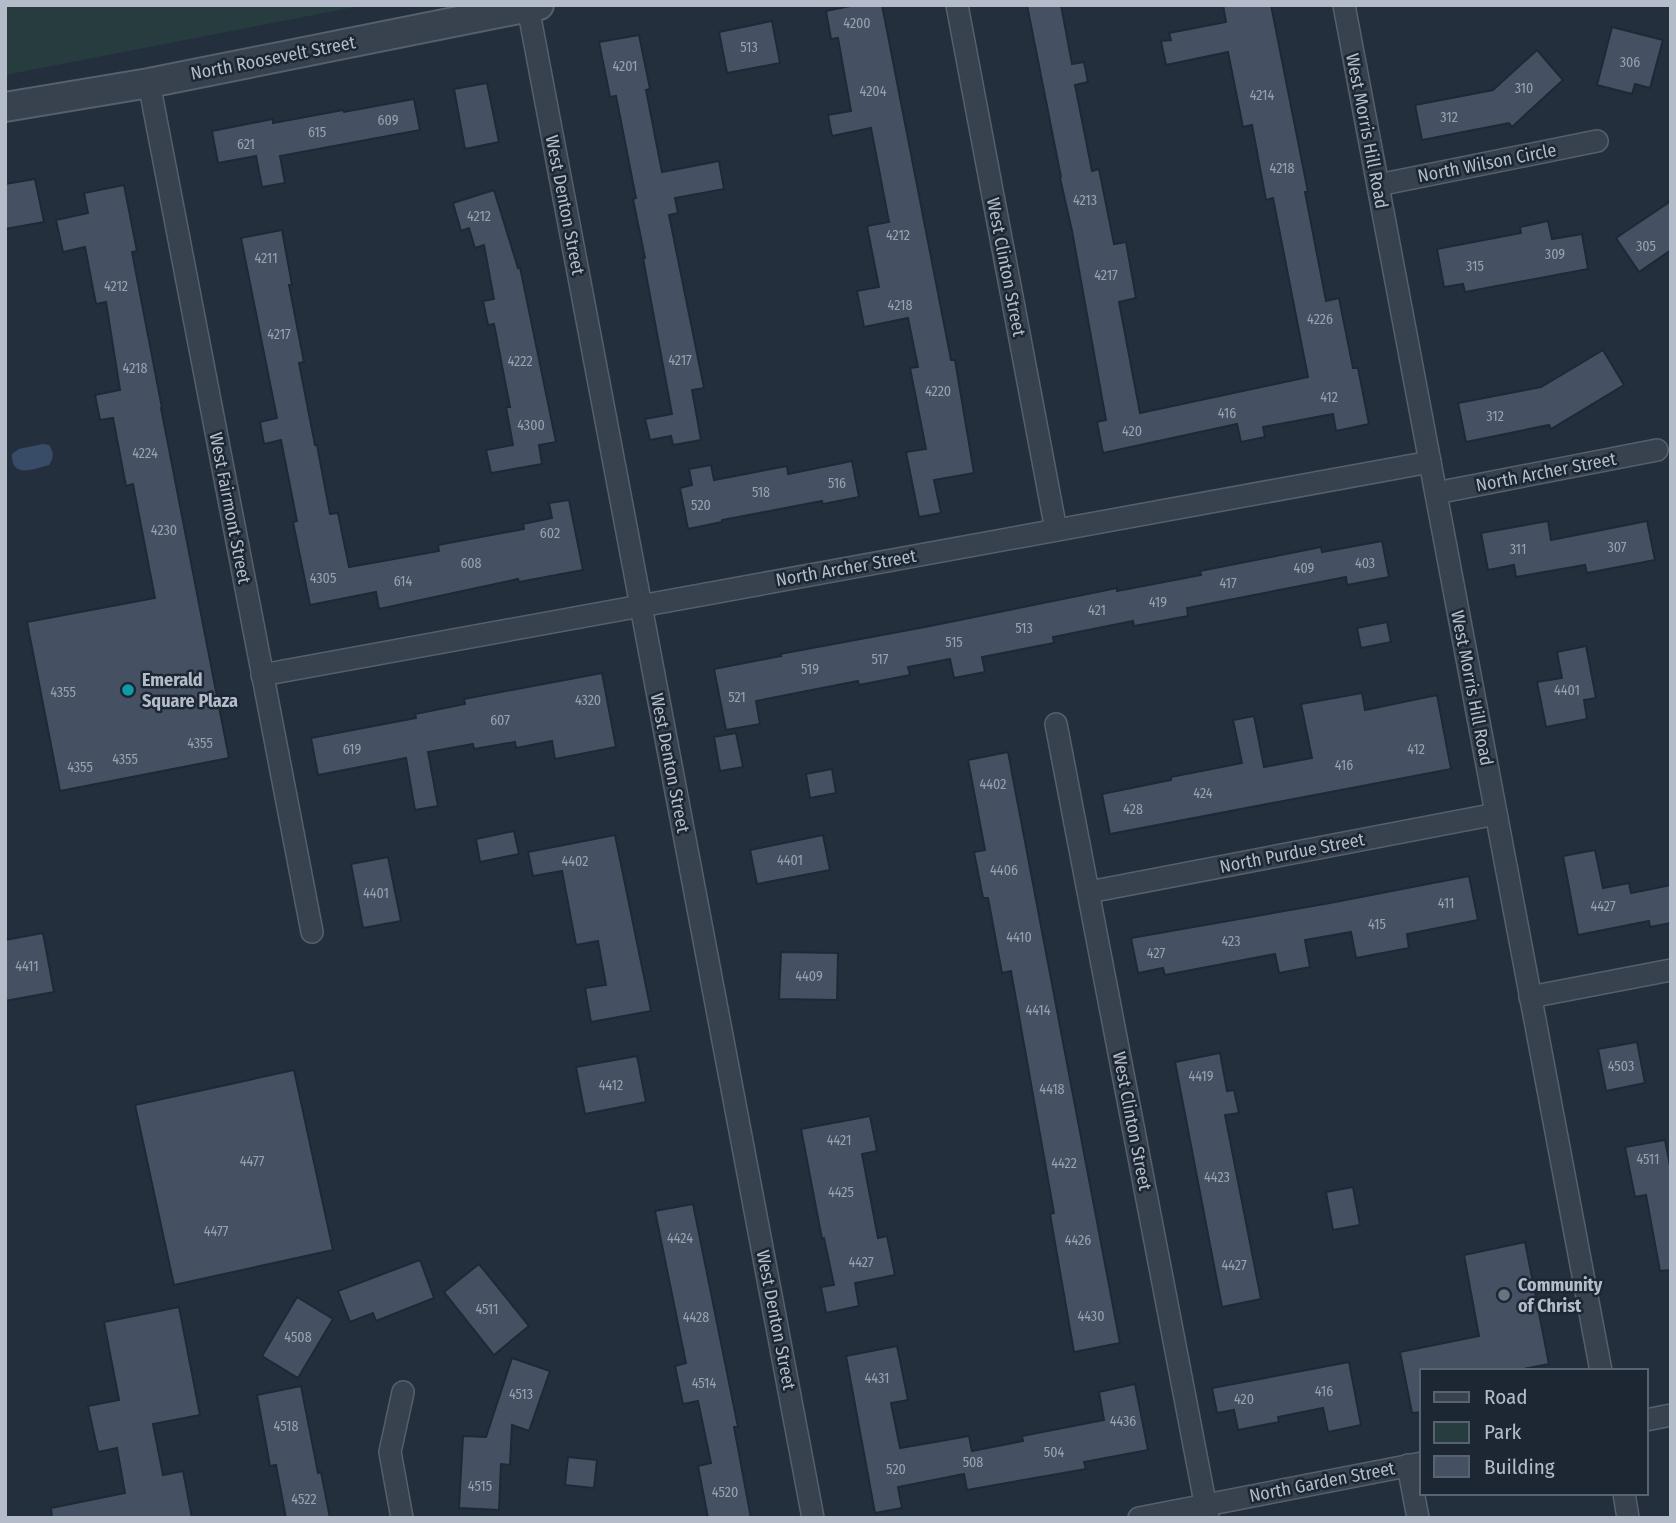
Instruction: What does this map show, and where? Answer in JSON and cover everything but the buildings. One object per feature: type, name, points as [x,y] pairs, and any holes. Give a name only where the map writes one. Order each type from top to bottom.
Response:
[{"type":"street","name":"West Clinton Street","points":[[957,5],[1056,530]]},
{"type":"street","name":"West Morris Hill Road","points":[[1344,5],[1601,1369]]},
{"type":"street","name":"North Roosevelt Street","points":[[5,107],[149,83],[534,6]]},
{"type":"street","name":"West Denton Street","points":[[534,6],[641,606],[813,1518]]},
{"type":"street","name":"West Fairmont Street","points":[[149,83],[313,932]]},
{"type":"street","name":"North Wilson Circle","points":[[1378,185],[1597,141]]},
{"type":"street","name":"North Archer Street","points":[[1436,493],[1657,450]]},
{"type":"street","name":"North Archer Street","points":[[262,675],[1430,462]]},
{"type":"street","name":"West Clinton Street","points":[[1056,724],[1207,1511]]},
{"type":"street","name":"North Purdue Street","points":[[1088,892],[1496,814]]},
{"type":"street","points":[[1530,997],[1671,970]]},
{"type":"street","points":[[402,1518],[390,1452],[403,1392]]},
{"type":"street","points":[[1648,1420],[1671,1415]]},
{"type":"street","points":[[1415,1464],[1418,1518]]},
{"type":"street","name":"North Garden Street","points":[[1139,1518],[1207,1511],[1415,1464]]},
{"type":"street","points":[[1624,1495],[1628,1518]]},
{"type":"green space","points":[[5,5],[365,5],[5,75]]},
{"type":"water","points":[[49,445],[53,453],[49,465],[24,470],[15,467],[12,454],[19,449]]},
{"type":"place","name":"Emerald Square Plaza","points":[[128,690]]},
{"type":"place","name":"Community of Christ","points":[[1504,1295]]}]
